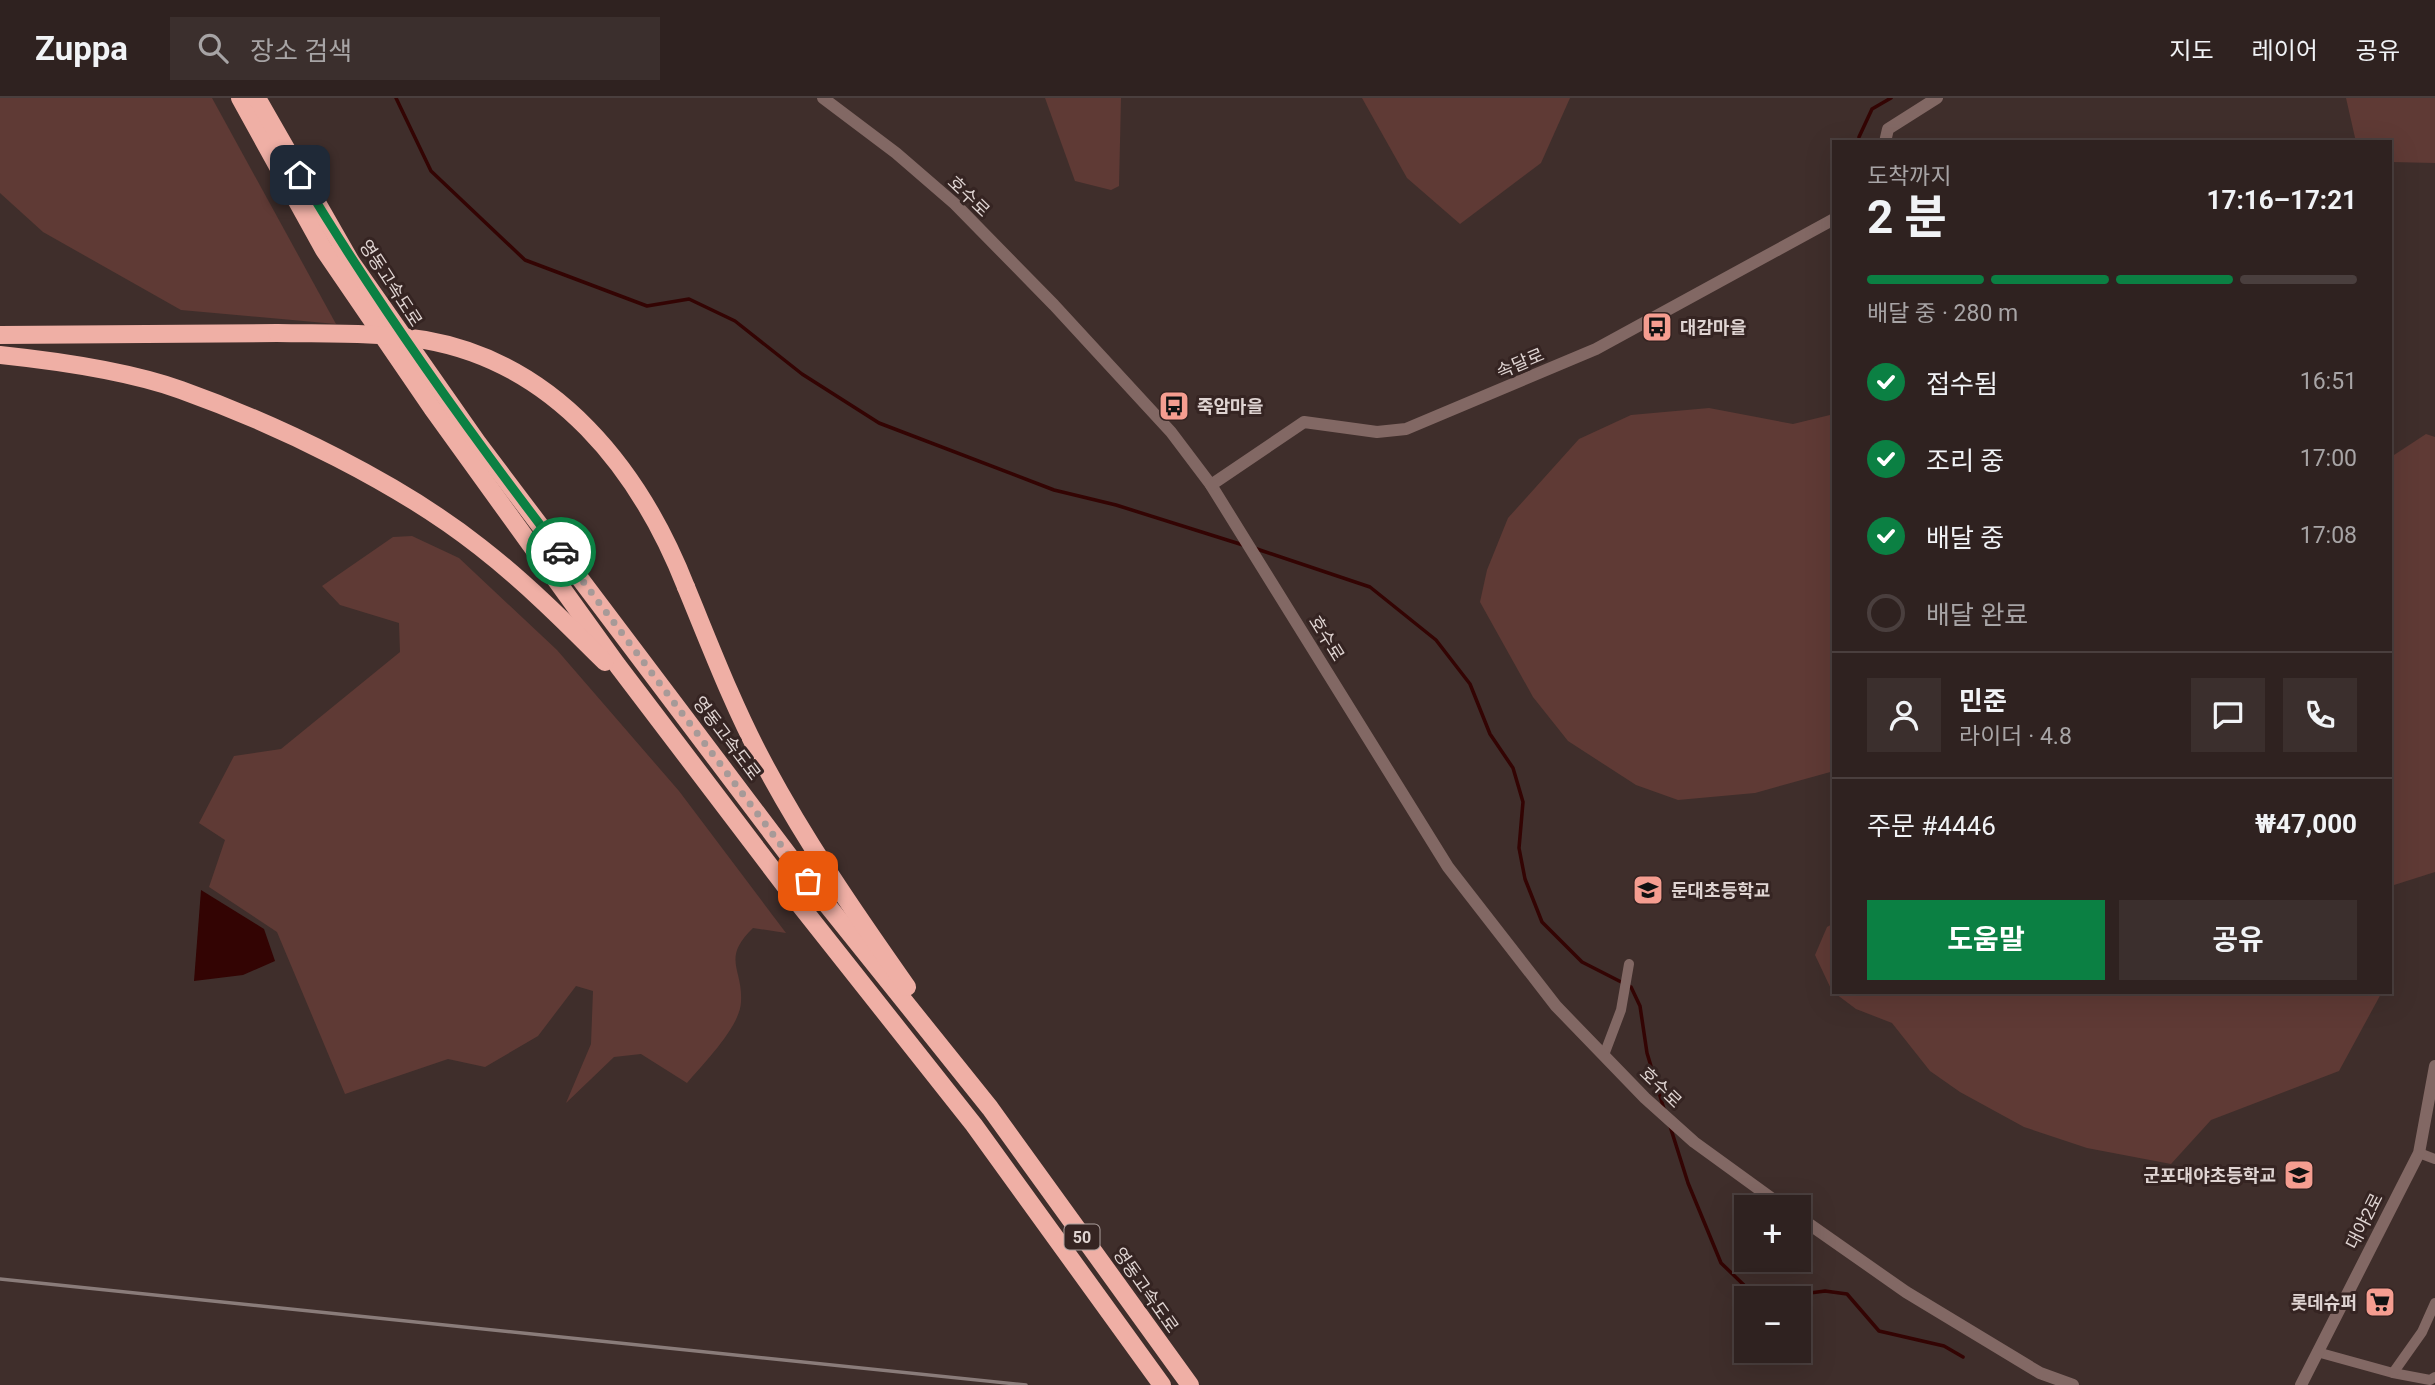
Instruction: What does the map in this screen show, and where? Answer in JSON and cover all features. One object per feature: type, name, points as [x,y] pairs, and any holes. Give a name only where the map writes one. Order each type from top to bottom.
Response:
[{"type":"highway","name":"영동고속도로","points":[[240,98],[290,191],[369,318],[646,703],[792,895],[974,1125],[1162,1385]]},
{"type":"highway","name":"영동고속도로","points":[[257,98],[351,262],[477,442],[808,881],[990,1108],[1190,1385]]},
{"type":"highway","points":[[0,335],[277,333],[425,340],[479,354],[526,378],[571,411],[612,454],[654,518],[686,587],[731,698],[792,813],[848,902],[990,1108]]},
{"type":"highway","points":[[0,355],[74,365],[180,390],[368,475],[478,546],[533,591],[646,703]]},
{"type":"street","name":"호수로","points":[[823,98],[896,153],[954,204],[1054,305],[1171,432],[1211,485],[1448,867],[1556,1006],[1645,1098],[1694,1142],[1767,1195]]},
{"type":"street","points":[[1885,140],[1888,128],[1937,98]]},
{"type":"street","name":"속달로","points":[[1211,485],[1304,422],[1377,432],[1406,429],[1596,349],[1832,220]]},
{"type":"street","points":[[1604,1055],[1621,1010],[1629,964]]},
{"type":"street","name":"대야2로","points":[[2301,1385],[2419,1153],[2435,1066]]},
{"type":"street","points":[[2419,1153],[2435,1159]]},
{"type":"street","points":[[1811,1225],[1906,1292],[2040,1373],[2073,1385]]},
{"type":"street","points":[[2393,1373],[2422,1332],[2435,1303]]},
{"type":"street","points":[[2317,1352],[2393,1373],[2430,1380],[2435,1377]]},
{"type":"shaded area","points":[[0,98],[212,98],[336,324],[181,310],[43,232],[0,193]]},
{"type":"shaded area","points":[[1045,98],[1121,98],[1119,186],[1111,190],[1075,181]]},
{"type":"shaded area","points":[[1362,98],[1570,98],[1541,163],[1460,224],[1407,178]]},
{"type":"shaded area","points":[[2346,98],[2435,98],[2435,163],[2392,162],[2392,140],[2356,140]]},
{"type":"shaded area","points":[[1709,408],[1793,424],[1832,414],[1832,772],[1755,793],[1678,800],[1636,785],[1568,741],[1533,697],[1480,602],[1487,570],[1508,518],[1579,439],[1631,415]]},
{"type":"shaded area","points":[[2426,434],[2435,437],[2435,872],[2392,886],[2392,456]]},
{"type":"shaded area","points":[[412,536],[459,558],[557,650],[679,791],[786,933],[753,928],[743,939],[736,956],[741,990],[739,1012],[720,1045],[687,1083],[641,1054],[614,1057],[566,1103],[591,1044],[593,991],[576,986],[538,1036],[485,1067],[448,1059],[345,1094],[277,932],[209,887],[225,840],[199,823],[234,756],[281,749],[400,652],[399,623],[340,605],[322,586],[393,537]]},
{"type":"shaded area","points":[[201,890],[264,929],[275,961],[243,975],[194,981]]},
{"type":"shaded area","points":[[1832,924],[1832,991],[1815,955],[1827,927]]},
{"type":"shaded area","points":[[1836,994],[2381,994],[2339,1071],[2211,1120],[2171,1164],[2087,1148],[2024,1127],[1960,1092],[1930,1071],[1892,1023],[1856,1009]]},
{"type":"waterway","points":[[396,98],[431,171],[525,260],[647,306],[689,299],[735,321],[802,374],[879,423],[1054,490],[1116,505],[1243,545]]},
{"type":"waterway","points":[[1859,137],[1872,109],[1891,98]]},
{"type":"waterway","points":[[1254,548],[1370,587],[1436,640],[1470,684],[1490,734],[1513,768],[1523,802],[1519,848],[1525,879],[1542,922],[1582,962],[1631,987],[1640,1006],[1647,1053],[1664,1109]]},
{"type":"waterway","points":[[1670,1126],[1688,1183],[1721,1263],[1746,1287],[1773,1298],[1825,1291],[1847,1294],[1879,1331],[1944,1346],[1963,1357]]},
{"type":"railway","points":[[0,1279],[1026,1385]]},
{"type":"way so far","points":[[561,552],[808,881]]},
{"type":"place","name":"대감마을","points":[[1657,327]]},
{"type":"place","name":"죽암마을","points":[[1174,406]]},
{"type":"place","name":"둔대초등학교","points":[[1648,890]]},
{"type":"place","name":"군포대야초등학교","points":[[2299,1175]]},
{"type":"place","name":"롯데슈퍼","points":[[2380,1302]]},
{"type":"route","points":[[300,175],[351,262],[418,360],[561,552]]}]
